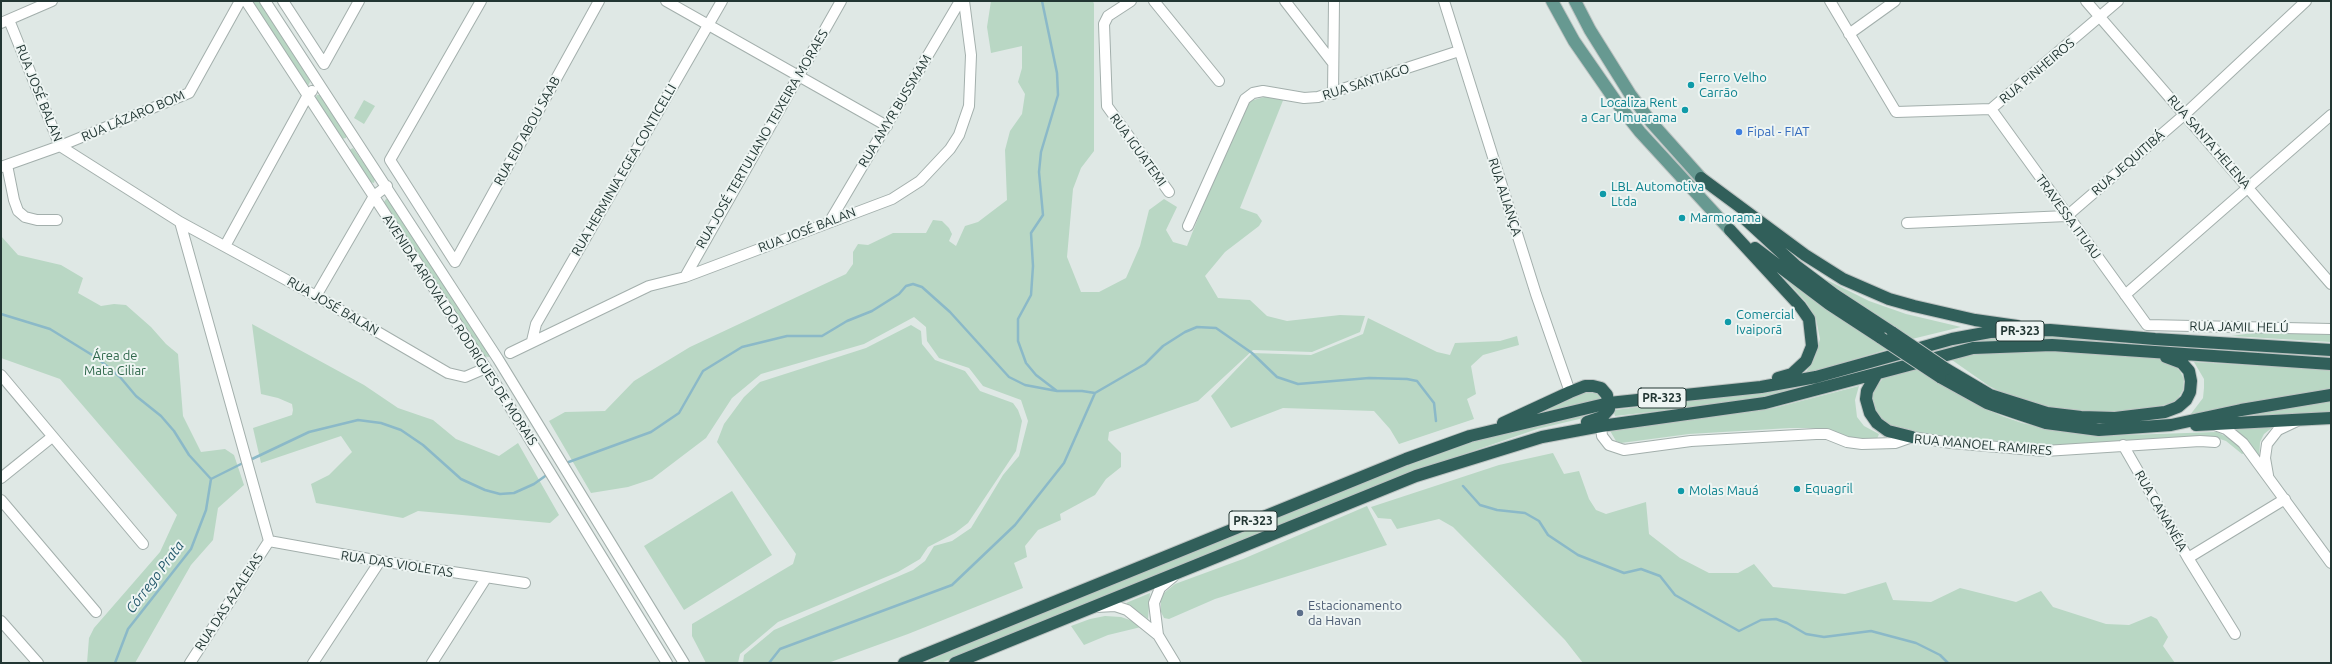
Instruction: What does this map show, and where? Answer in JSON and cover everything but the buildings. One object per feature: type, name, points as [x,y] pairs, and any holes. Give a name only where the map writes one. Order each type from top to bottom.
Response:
[{"type":"highway","points":[[1701,178],[1821,267],[1866,289],[1889,298],[1944,314],[1975,320],[2050,330]]},
{"type":"highway","points":[[1701,178],[1795,265],[1835,296],[1893,333],[1943,373],[1986,403],[2046,423],[2099,430],[2171,425],[2213,425],[2331,418]]},
{"type":"highway","points":[[1730,230],[1829,304],[1881,338],[1943,373],[1990,395],[2048,413],[2081,417],[2144,416],[2178,407],[2186,400],[2190,392],[2191,381],[2189,371],[2182,363],[2172,358],[2123,350]]},
{"type":"highway","points":[[1716,392],[1792,374],[1806,361],[1812,346],[1809,319],[1800,306],[1730,230]]},
{"type":"highway","name":"PR-323","points":[[904,663],[1406,459],[1470,436],[1608,409],[1716,392],[1761,387],[1816,377],[1952,339],[1990,332],[2050,330],[2155,339],[2331,350]]},
{"type":"highway","name":"PR-323","points":[[955,663],[1416,476],[1542,437],[1601,426],[1765,403],[1876,375],[1973,348],[2052,345],[2331,364]]},
{"type":"highway","points":[[1876,375],[1867,391],[1866,399],[1870,413],[1877,423],[1888,431],[1912,437]]},
{"type":"highway","points":[[1470,436],[1585,386],[1601,388],[1607,395],[1608,409],[1601,426]]},
{"type":"highway","points":[[2171,425],[2241,410],[2331,395]]},
{"type":"highway","points":[[1542,437],[1608,409]]},
{"type":"main road","points":[[1552,1],[1574,41],[1602,82],[1640,132],[1730,230]]},
{"type":"main road","points":[[1575,1],[1603,52],[1652,122],[1701,178]]},
{"type":"main road","points":[[1640,132],[1652,122]]},
{"type":"street","points":[[5,22],[52,1]]},
{"type":"street","name":"RUA LÁZARO BOM","points":[[4,166],[60,146],[189,93],[240,1]]},
{"type":"street","name":"AVENIDA ARIOVALDO RODRIGUES DE MORAIS","points":[[246,1],[486,368],[555,478],[667,663]]},
{"type":"street","name":"AVENIDA ARIOVALDO RODRIGUES DE MORAIS","points":[[265,1],[498,359],[684,663]]},
{"type":"street","points":[[283,1],[324,64],[359,1]]},
{"type":"street","name":"RUA EID ABOU SAAB","points":[[481,1],[390,160],[455,262],[599,1]]},
{"type":"street","points":[[666,1],[887,126]]},
{"type":"street","name":"RUA HERMINIA EGEA CONTICELLI","points":[[532,341],[536,324],[722,1]]},
{"type":"street","name":"RUA JOSÉ TERTULIANO TEIXEIRA MORAES","points":[[685,277],[841,1]]},
{"type":"street","name":"RUA AMYR BUSSMAM","points":[[830,221],[960,1]]},
{"type":"street","name":"RUA JOSÉ BALAN","points":[[510,353],[532,341],[650,286],[685,277],[830,221],[892,199],[908,189],[940,161],[959,135],[967,113],[971,84],[971,55],[964,1]]},
{"type":"street","name":"RUA IGUATEMI","points":[[1131,1],[1108,16],[1104,24],[1107,106],[1169,192]]},
{"type":"street","points":[[1154,1],[1219,82]]},
{"type":"street","points":[[1285,1],[1333,63]]},
{"type":"street","points":[[1333,94],[1334,1]]},
{"type":"street","name":"RUA ALIANÇA","points":[[1444,1],[1536,294],[1570,392]]},
{"type":"street","points":[[1830,1],[1849,34],[1895,1]]},
{"type":"street","name":"RUA SANTA HELENA","points":[[2086,1],[2184,115],[2248,186],[2331,284]]},
{"type":"street","name":"RUA PINHEIROS","points":[[1849,34],[1896,112],[1991,109],[2118,1]]},
{"type":"street","name":"RUA JEQUITIBÁ","points":[[2067,216],[2184,115],[2301,3]]},
{"type":"street","name":"RUA JOSÉ BALAN","points":[[5,22],[60,146],[180,222],[316,296],[448,373],[466,377],[486,368]]},
{"type":"street","name":"RUA SANTIAGO","points":[[1188,226],[1245,99],[1253,93],[1263,91],[1304,98],[1333,94],[1459,51]]},
{"type":"street","points":[[225,246],[308,95],[319,86]]},
{"type":"street","name":"TRAVESSA ITUAU","points":[[1991,109],[2147,325]]},
{"type":"street","points":[[2125,295],[2331,115]]},
{"type":"street","points":[[4,166],[18,211],[25,217],[37,220],[57,220]]},
{"type":"street","points":[[316,296],[374,196],[386,186]]},
{"type":"street","points":[[1907,223],[2067,216]]},
{"type":"street","points":[[180,222],[269,542]]},
{"type":"street","name":"RUA JAMIL HELÚ","points":[[2147,325],[2331,328]]},
{"type":"street","points":[[1,374],[52,437],[143,544]]},
{"type":"street","points":[[2268,477],[2265,458],[2267,444],[2278,430],[2300,420]]},
{"type":"street","points":[[2213,425],[2236,435],[2285,499],[2331,563]]},
{"type":"street","name":"RUA MANOEL RAMIRES","points":[[1601,426],[1602,436],[1609,445],[1624,450],[1691,441],[1805,434],[1827,434],[1848,442],[1862,444],[1895,443],[1912,437],[1951,443],[2045,451],[2123,445],[2200,441],[2215,442]]},
{"type":"street","points":[[1,478],[52,437]]},
{"type":"street","name":"RUA CANANÉIA","points":[[2123,445],[2188,558],[2285,499]]},
{"type":"street","points":[[1,500],[96,612]]},
{"type":"street","name":"RUA DAS VIOLETAS","points":[[269,542],[486,578],[525,583]]},
{"type":"street","name":"RUA DAS AZALEIAS","points":[[190,663],[269,542]]},
{"type":"street","points":[[2188,558],[2235,634]]},
{"type":"street","points":[[313,663],[380,561]]},
{"type":"street","points":[[1158,635],[1154,615],[1156,594],[1166,582],[1183,571]]},
{"type":"street","points":[[432,663],[486,578]]},
{"type":"street","points":[[1092,607],[1115,606],[1127,610],[1158,635],[1175,663]]},
{"type":"street","points":[[1,621],[38,663]]},
{"type":"green space","points":[[252,1],[259,1],[309,79],[310,82],[308,86],[306,85]]},
{"type":"green space","points":[[991,1],[1093,1],[1094,4],[1094,151],[1081,168],[1073,189],[1067,257],[1081,292],[1099,292],[1126,278],[1140,246],[1149,210],[1164,199],[1177,207],[1166,230],[1173,242],[1187,246],[1217,171],[1250,101],[1268,96],[1284,98],[1240,208],[1257,214],[1262,221],[1259,226],[1225,252],[1205,276],[1218,298],[1250,300],[1267,316],[1287,321],[1340,315],[1365,316],[1360,332],[1312,352],[1253,350],[1198,401],[1109,432],[1108,440],[1121,453],[1121,467],[1106,479],[1095,495],[1060,514],[1061,520],[1038,530],[1025,546],[1027,557],[1014,563],[1023,588],[908,634],[828,663],[743,663],[744,655],[774,630],[913,570],[925,561],[934,546],[952,541],[971,528],[1003,475],[1019,456],[1028,421],[1021,400],[983,386],[969,368],[939,358],[927,341],[926,327],[914,317],[864,344],[761,374],[732,398],[706,438],[652,479],[628,487],[591,493],[549,421],[565,412],[605,411],[634,381],[690,347],[846,274],[853,264],[853,252],[858,244],[868,245],[893,233],[926,233],[933,220],[942,221],[949,228],[952,234],[949,241],[956,246],[965,226],[978,222],[1007,200],[1005,150],[1010,131],[1022,114],[1025,94],[1018,82],[1022,68],[1022,46],[991,53],[987,27]]},
{"type":"green space","points":[[317,95],[320,95],[346,134],[346,138],[341,139],[315,99]]},
{"type":"green space","points":[[364,100],[375,106],[364,124],[354,118]]},
{"type":"green space","points":[[353,148],[375,179],[374,183],[370,182],[349,150]]},
{"type":"green space","points":[[386,199],[389,199],[490,355],[489,357],[483,356],[384,202]]},
{"type":"green space","name":"Área de Mata Ciliar","points":[[1,236],[18,255],[61,265],[83,278],[78,293],[101,306],[114,304],[126,305],[178,354],[183,416],[201,452],[225,449],[234,455],[244,485],[218,508],[213,540],[191,565],[135,663],[87,663],[89,638],[94,628],[160,552],[177,515],[60,379],[1,358]]},
{"type":"green space","points":[[1777,270],[1889,349],[1805,374],[1815,357],[1820,339],[1816,319],[1806,302]]},
{"type":"green space","points":[[1819,276],[1869,301],[1906,314],[1961,327],[1912,339],[1864,309]]},
{"type":"green space","points":[[1368,318],[1437,352],[1450,355],[1455,343],[1500,341],[1517,336],[1519,345],[1483,355],[1471,366],[1476,394],[1467,399],[1474,419],[1399,444],[1390,429],[1374,411],[1283,408],[1231,428],[1211,396],[1252,353],[1311,355],[1363,334]]},
{"type":"green space","points":[[252,324],[364,385],[398,408],[433,420],[456,439],[499,456],[518,443],[559,515],[550,523],[418,511],[403,518],[316,503],[311,484],[329,475],[352,452],[341,436],[261,463],[253,428],[292,415],[293,410],[292,404],[278,398],[261,394]]},
{"type":"green space","points":[[911,325],[921,331],[922,344],[935,360],[965,371],[980,391],[1013,403],[1018,410],[1022,421],[1016,451],[968,523],[955,533],[928,547],[920,559],[898,572],[778,622],[740,654],[738,663],[706,663],[692,636],[692,624],[793,564],[796,554],[717,442],[724,424],[744,397],[760,382],[866,348]]},
{"type":"green space","points":[[2331,332],[2331,342],[2231,336],[2253,333]]},
{"type":"green space","points":[[2001,336],[2069,337],[2331,355],[2331,361],[1977,343],[1954,347],[1892,366],[1758,400],[1615,416],[1614,413],[1615,410],[1799,387],[1953,342]]},
{"type":"green space","points":[[2001,350],[2087,351],[2159,359],[2172,363],[2180,371],[2184,379],[2183,390],[2177,400],[2168,404],[2131,412],[2081,414],[2052,410],[2011,397],[1989,386],[1952,360],[1981,352]]},
{"type":"green space","points":[[2194,362],[2331,370],[2331,390],[2190,415],[2203,398],[2204,388],[2204,379]]},
{"type":"green space","points":[[1914,368],[1971,402],[2022,423],[2056,431],[2095,436],[2217,432],[2231,439],[2245,453],[2242,454],[2226,441],[2217,438],[2052,446],[1923,434],[1896,429],[1877,417],[1872,403],[1873,391],[1884,377]]},
{"type":"green space","points":[[1859,386],[1855,400],[1857,417],[1864,426],[1879,434],[1877,439],[1869,441],[1847,437],[1829,429],[1790,428],[1689,434],[1621,443],[1616,441],[1609,429],[1774,408]]},
{"type":"green space","points":[[1595,390],[1602,399],[1545,411],[1580,392]]},
{"type":"green space","points":[[2331,400],[2331,415],[2231,420],[2231,416]]},
{"type":"green space","points":[[1593,412],[1595,413],[1592,416],[1537,429],[1421,469],[941,663],[925,663],[966,643],[1416,461],[1474,441]]},
{"type":"green space","points":[[2273,427],[2264,434],[2260,442],[2259,460],[2236,429]]},
{"type":"green space","points":[[1553,453],[1564,474],[1579,471],[1589,499],[1596,510],[1606,514],[1646,502],[1649,534],[1680,558],[1709,573],[1738,573],[1754,564],[1773,587],[1845,594],[1886,582],[1893,600],[1931,602],[1960,588],[2016,602],[2041,591],[2053,607],[2106,624],[2129,625],[2151,616],[2157,619],[2168,637],[2163,646],[2175,663],[1583,663],[1565,640],[1453,527],[1439,519],[1397,529],[1391,519],[1378,518],[1371,507],[1499,465]]},
{"type":"green space","points":[[732,491],[772,555],[684,610],[644,546]]},
{"type":"green space","points":[[1367,506],[1387,545],[1215,599],[1169,619],[1164,618],[1161,612],[1161,600],[1164,593],[1175,584],[1243,559]]},
{"type":"green space","points":[[1150,593],[1148,619],[1126,603]]},
{"type":"green space","points":[[1105,616],[1121,617],[1133,621],[1141,627],[1108,635],[1084,645],[1071,626],[1090,619]]},
{"type":"waterway","points":[[1042,1],[1057,73],[1058,95],[1041,152],[1039,172],[1043,215],[1031,233],[1033,266],[1031,295],[1018,319],[1018,341],[1026,363],[1036,375],[1057,391],[1082,391],[1095,393],[1145,364],[1163,346],[1185,332],[1197,327],[1216,328],[1252,353],[1277,377],[1298,384],[1369,378],[1407,379],[1417,381],[1434,403],[1436,421]]},
{"type":"waterway","points":[[566,463],[651,432],[679,413],[703,371],[742,347],[787,336],[822,336],[847,321],[872,311],[899,294],[906,286],[913,284],[922,287],[950,312],[1009,377],[1025,385],[1057,391]]},
{"type":"waterway","points":[[1,314],[50,329],[97,358],[120,377],[136,396],[161,416],[174,431],[189,455],[211,479],[245,462]]},
{"type":"waterway","points":[[769,663],[780,649],[952,585],[1015,525],[1064,463],[1095,393]]},
{"type":"waterway","points":[[250,460],[309,432],[358,420],[381,423],[401,430],[423,445],[461,479],[485,490],[500,494],[514,493],[534,484],[548,474]]},
{"type":"waterway","name":"Córrego Prata","points":[[115,663],[128,629],[191,549],[206,510],[211,479]]},
{"type":"waterway","points":[[1463,486],[1480,505],[1497,510],[1525,513],[1539,521],[1548,535],[1578,555],[1624,573],[1641,569],[1660,576],[1675,595],[1739,631],[1761,620],[1776,619],[1787,623],[1806,634],[1824,637],[1871,631],[1916,643],[1940,655],[1948,663]]},
{"type":"place","name":"Ferro Velho Carrão","points":[[1691,85]]},
{"type":"place","name":"Localiza Rent a Car Umuarama","points":[[1685,110]]},
{"type":"place","name":"Fipal - FIAT","points":[[1739,132]]},
{"type":"place","name":"LBL Automotiva Ltda","points":[[1603,194]]},
{"type":"place","name":"Marmorama","points":[[1682,218]]},
{"type":"place","name":"Comercial Ivaiporã","points":[[1728,322]]},
{"type":"place","name":"Equagril","points":[[1797,489]]},
{"type":"place","name":"Molas Mauá","points":[[1681,491]]},
{"type":"place","name":"Estacionamento da Havan","points":[[1300,613]]}]
